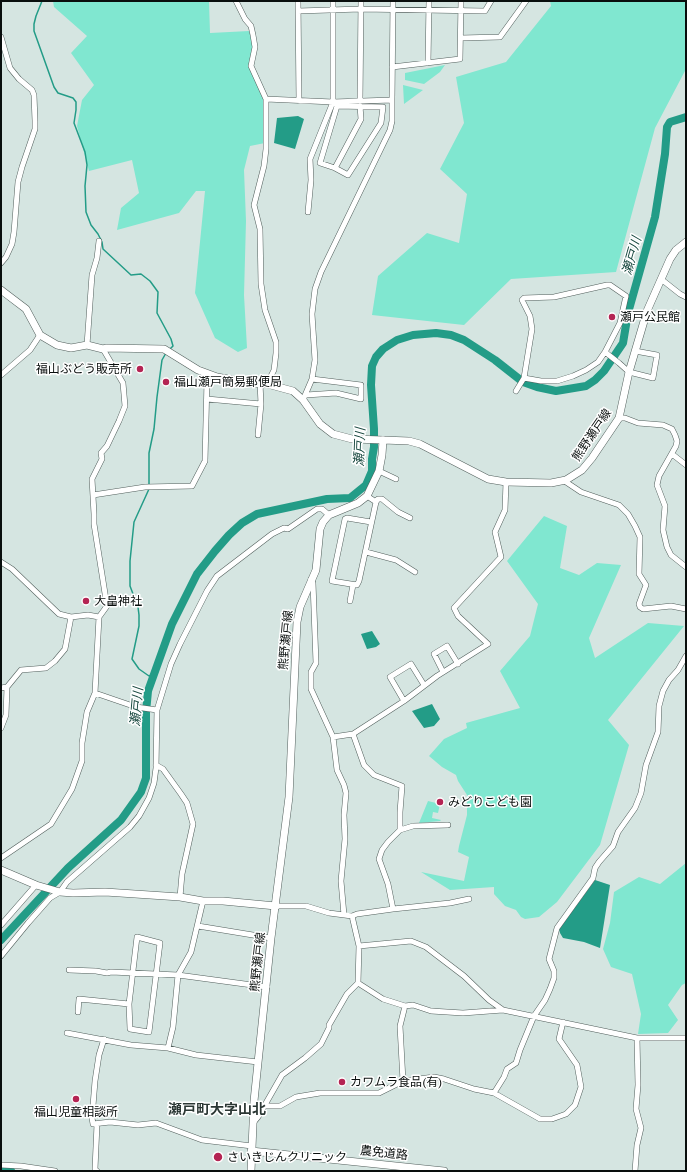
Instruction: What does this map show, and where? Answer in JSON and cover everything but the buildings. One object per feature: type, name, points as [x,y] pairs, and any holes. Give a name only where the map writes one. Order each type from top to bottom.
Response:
[{"type":"main road","name":"熊野瀬戸線","points":[[305,398],[320,424],[334,434],[346,438],[409,441],[420,444],[488,479],[506,482],[551,483],[566,480],[582,470],[620,418],[629,372],[647,311],[670,259],[676,250],[686,242]]},
{"type":"main road","points":[[1,290],[26,309],[40,335],[57,345],[71,348],[87,346],[103,349],[146,347],[164,348],[184,362],[217,378],[264,384],[293,391],[305,398]]},
{"type":"main road","points":[[329,515],[358,503],[367,496],[379,471],[382,455],[381,440]]},
{"type":"main road","name":"熊野瀬戸線","points":[[251,1171],[254,1101],[271,938],[289,797],[297,622],[300,607],[316,570],[320,530],[323,522],[329,515]]},
{"type":"main road","points":[[1,870],[37,885],[58,891],[73,893],[105,892],[276,906]]},
{"type":"main road","name":"農免道路","points":[[252,1148],[444,1171]]},
{"type":"street","points":[[236,1],[245,19],[251,26],[254,35],[255,47],[251,66],[266,99],[266,149],[264,166],[254,205],[260,229],[261,284],[268,319],[276,342],[276,353],[274,370],[264,384],[258,435]]},
{"type":"street","points":[[298,1],[299,101]]},
{"type":"street","points":[[266,99],[335,103],[383,107],[381,123],[348,175],[335,168],[320,163],[335,103],[333,1]]},
{"type":"street","points":[[360,100],[361,1]]},
{"type":"street","points":[[312,379],[361,385],[361,399],[336,393],[305,398],[312,379],[315,356],[312,314],[315,289],[321,272],[390,130],[392,121],[393,1]]},
{"type":"street","points":[[428,63],[429,1]]},
{"type":"street","points":[[392,67],[460,59],[461,1]]},
{"type":"street","points":[[298,11],[361,9],[485,10],[491,1]]},
{"type":"street","points":[[461,38],[500,37],[526,1]]},
{"type":"street","points":[[1,37],[10,68],[19,80],[32,90],[34,95],[35,121],[35,129],[18,182],[12,244],[1,263]]},
{"type":"street","points":[[335,103],[360,100],[392,100]]},
{"type":"street","points":[[308,212],[311,180],[310,159],[335,103]]},
{"type":"street","points":[[335,168],[361,119],[360,106]]},
{"type":"street","points":[[87,346],[92,275],[97,258],[99,241]]},
{"type":"street","points":[[661,279],[680,294],[686,296]]},
{"type":"street","points":[[516,391],[524,379],[532,328],[530,316],[522,300],[524,298],[554,297],[610,285],[626,296],[620,323],[606,353],[594,365],[573,376],[557,381],[524,379]]},
{"type":"street","points":[[1,375],[30,350],[40,335]]},
{"type":"street","points":[[1,858],[51,824],[72,789],[82,761],[82,743],[87,712],[96,693],[99,617],[108,606],[94,524],[92,479],[102,459],[101,453],[107,446],[125,406],[123,383],[103,349]]},
{"type":"street","points":[[606,353],[619,362],[629,372],[653,378],[657,354],[635,351]]},
{"type":"street","points":[[93,495],[145,487],[192,486],[205,460],[204,440],[207,380],[210,375]]},
{"type":"street","points":[[206,399],[261,404]]},
{"type":"street","points":[[620,418],[625,418],[638,423],[663,425],[672,429],[677,441],[676,446],[657,480],[657,485],[665,506],[662,530],[671,555],[686,567]]},
{"type":"street","points":[[672,454],[686,465]]},
{"type":"street","points":[[379,471],[396,479]]},
{"type":"street","points":[[566,480],[566,482],[580,492],[619,505],[628,514],[635,526],[640,537],[639,574],[646,585],[639,604],[640,607],[643,609],[671,606],[686,609]]},
{"type":"street","points":[[333,737],[353,734],[404,701],[443,672],[488,644],[458,616],[454,608],[501,557],[495,532],[505,510],[506,482]]},
{"type":"street","points":[[367,496],[376,502]]},
{"type":"street","points":[[371,522],[347,518],[345,519],[332,581],[357,585],[366,552],[371,522],[378,499],[382,499],[398,512],[410,518]]},
{"type":"street","points":[[1,956],[50,898],[130,827],[139,816],[149,798],[154,783],[156,765],[156,710],[171,664],[180,644],[207,591],[217,576],[272,534],[284,528],[288,529],[317,509],[322,509],[329,515]]},
{"type":"street","points":[[366,552],[396,560],[415,572]]},
{"type":"street","points":[[1,562],[12,569],[59,614],[71,617],[88,615],[99,617]]},
{"type":"street","points":[[311,579],[313,584],[316,663],[311,672],[311,689],[333,737],[337,770],[346,793],[344,815],[345,839],[341,881],[344,915]]},
{"type":"street","points":[[350,601],[353,585]]},
{"type":"street","points":[[1,728],[2,721],[6,715],[7,704],[4,687],[21,670],[46,668],[55,661],[65,649],[71,617]]},
{"type":"street","points":[[443,672],[434,654],[446,646],[458,664]]},
{"type":"street","points":[[494,1093],[504,1077],[506,1068],[516,1063],[534,1016],[545,1000],[554,978],[554,971],[549,960],[557,928],[593,878],[595,868],[613,846],[618,832],[635,808],[641,793],[646,765],[658,732],[659,706],[663,691],[686,656]]},
{"type":"street","points":[[404,701],[390,677],[411,664],[424,685]]},
{"type":"street","points":[[96,693],[138,707],[156,710]]},
{"type":"street","points":[[353,734],[364,765],[374,775],[402,786],[400,830]]},
{"type":"street","points":[[156,765],[163,769],[187,803],[193,824],[182,874],[180,897]]},
{"type":"street","points":[[393,909],[388,884],[379,859],[382,850],[400,830],[413,826],[448,825]]},
{"type":"street","points":[[1,924],[37,885]]},
{"type":"street","points":[[276,906],[306,906],[330,913],[352,916],[393,909],[450,903],[468,899]]},
{"type":"street","points":[[168,1048],[173,1028],[178,975],[192,952],[203,901]]},
{"type":"street","points":[[253,1123],[282,1075],[321,1044],[330,1028],[329,1024],[347,994],[358,983],[359,946],[352,916]]},
{"type":"street","points":[[198,926],[271,938]]},
{"type":"street","points":[[137,937],[160,943],[156,974],[149,1032],[130,1029],[129,1004],[137,937]]},
{"type":"street","points":[[359,946],[411,941],[426,947],[464,976],[489,1000],[503,1010]]},
{"type":"street","points":[[70,970],[178,975],[267,987]]},
{"type":"street","points":[[358,983],[383,999],[405,1006],[413,1005],[431,1011],[463,1013],[503,1010],[637,1038],[686,1038]]},
{"type":"street","points":[[78,1012],[79,999],[129,1004]]},
{"type":"street","points":[[402,1081],[400,1026],[405,1006]]},
{"type":"street","points":[[264,1106],[280,1106],[296,1097],[320,1093],[379,1092],[402,1081],[434,1077],[474,1089],[494,1093],[540,1119],[552,1119],[566,1114],[572,1109],[575,1105],[581,1087],[577,1065],[559,1039],[563,1022]]},
{"type":"street","points":[[67,1033],[131,1044],[168,1048],[196,1055],[258,1062]]},
{"type":"street","points":[[634,1171],[637,1145],[641,1128],[636,1109],[638,1085],[637,1038]]},
{"type":"street","points":[[104,1039],[99,1055],[92,1118],[93,1124],[110,1122],[138,1125],[156,1123],[202,1140],[252,1148]]},
{"type":"street","points":[[97,1124],[95,1169],[97,1171]]},
{"type":"street","points":[[1,1165],[21,1166],[55,1171]]},
{"type":"shaded area","points":[[53,1],[209,1],[210,33],[249,31],[255,46],[251,70],[267,107],[265,143],[250,146],[244,170],[246,221],[244,295],[247,348],[238,352],[215,338],[195,293],[205,191],[196,191],[179,213],[117,230],[121,208],[139,193],[132,160],[89,171],[77,126],[82,100],[94,85],[71,53],[87,36],[54,7]]},
{"type":"shaded area","points":[[550,1],[686,1],[686,69],[655,128],[616,272],[511,279],[464,325],[372,315],[378,276],[427,233],[459,243],[467,194],[440,169],[464,123],[456,77],[506,62],[551,6]]},
{"type":"shaded area","points":[[445,65],[440,72],[424,84],[405,80],[405,73]]},
{"type":"shaded area","points":[[403,85],[423,90],[404,104]]},
{"type":"shaded area","points":[[298,116],[304,119],[295,149],[274,143],[277,118]]},
{"type":"shaded area","points":[[544,516],[567,526],[560,568],[579,575],[597,563],[621,565],[589,638],[595,658],[648,623],[684,626],[608,720],[629,745],[600,845],[557,902],[539,917],[525,919],[521,917],[516,910],[505,906],[494,894],[494,887],[450,890],[421,872],[464,881],[469,857],[458,852],[467,815],[467,795],[456,775],[442,767],[429,756],[444,739],[467,728],[466,723],[520,708],[500,671],[530,636],[538,604],[507,561]]},
{"type":"shaded area","points":[[372,631],[380,644],[376,647],[367,649],[361,634]]},
{"type":"shaded area","points":[[432,704],[440,719],[434,726],[424,728],[412,711]]},
{"type":"shaded area","points":[[428,801],[440,804],[438,813],[433,812],[432,818],[441,820],[419,823]]},
{"type":"shaded area","points":[[686,863],[686,983],[682,985],[668,1005],[678,1020],[668,1033],[638,1034],[641,1014],[632,974],[611,967],[603,949],[610,923],[614,892],[639,877],[660,884]]},
{"type":"shaded area","points":[[595,880],[610,885],[600,948],[584,942],[563,938],[559,929]]},
{"type":"waterway","points":[[42,1],[36,16],[34,31],[54,87],[58,93],[73,98],[76,102],[74,123],[85,152],[87,165],[85,186],[86,212],[91,225],[102,242],[103,249],[131,275],[141,274],[150,281],[158,292],[157,313],[171,339],[173,346],[170,349]]},
{"type":"waterway","name":"瀬戸川","points":[[1,940],[68,868],[121,820],[141,792],[146,778],[146,712],[148,691],[172,624],[197,574],[215,551],[242,523],[257,514],[327,499],[350,498],[366,485],[372,471],[374,447],[371,385],[372,366],[376,357],[383,349],[397,340],[413,335],[436,333],[451,335],[464,340],[495,360],[523,382],[556,391],[586,386],[604,371],[623,343],[628,313],[655,217],[665,154],[667,127],[670,122],[686,117]]},
{"type":"waterway","points":[[149,485],[149,453],[154,429],[162,360],[166,353]]},
{"type":"waterway","points":[[149,489],[134,522],[130,561],[130,586],[138,607],[139,615],[139,626],[132,659],[139,669],[149,676],[154,674]]},
{"type":"waterway","points":[[1,1170],[11,1171]]},
{"type":"place","name":"瀬戸公民館","points":[[612,317]]},
{"type":"place","name":"福山ぶどう販売所","points":[[140,369]]},
{"type":"place","name":"福山瀬戸簡易郵便局","points":[[166,382]]},
{"type":"place","name":"大畠神社","points":[[86,601]]},
{"type":"place","name":"みどりこども園","points":[[440,802]]},
{"type":"place","name":"カワムラ食品(有)","points":[[342,1082]]},
{"type":"place","name":"福山児童相談所","points":[[76,1099]]},
{"type":"place","name":"さいきじんクリニック","points":[[218,1157]]},
{"type":"district","name":"瀬戸町大字山北","points":[[217,1110]]}]
